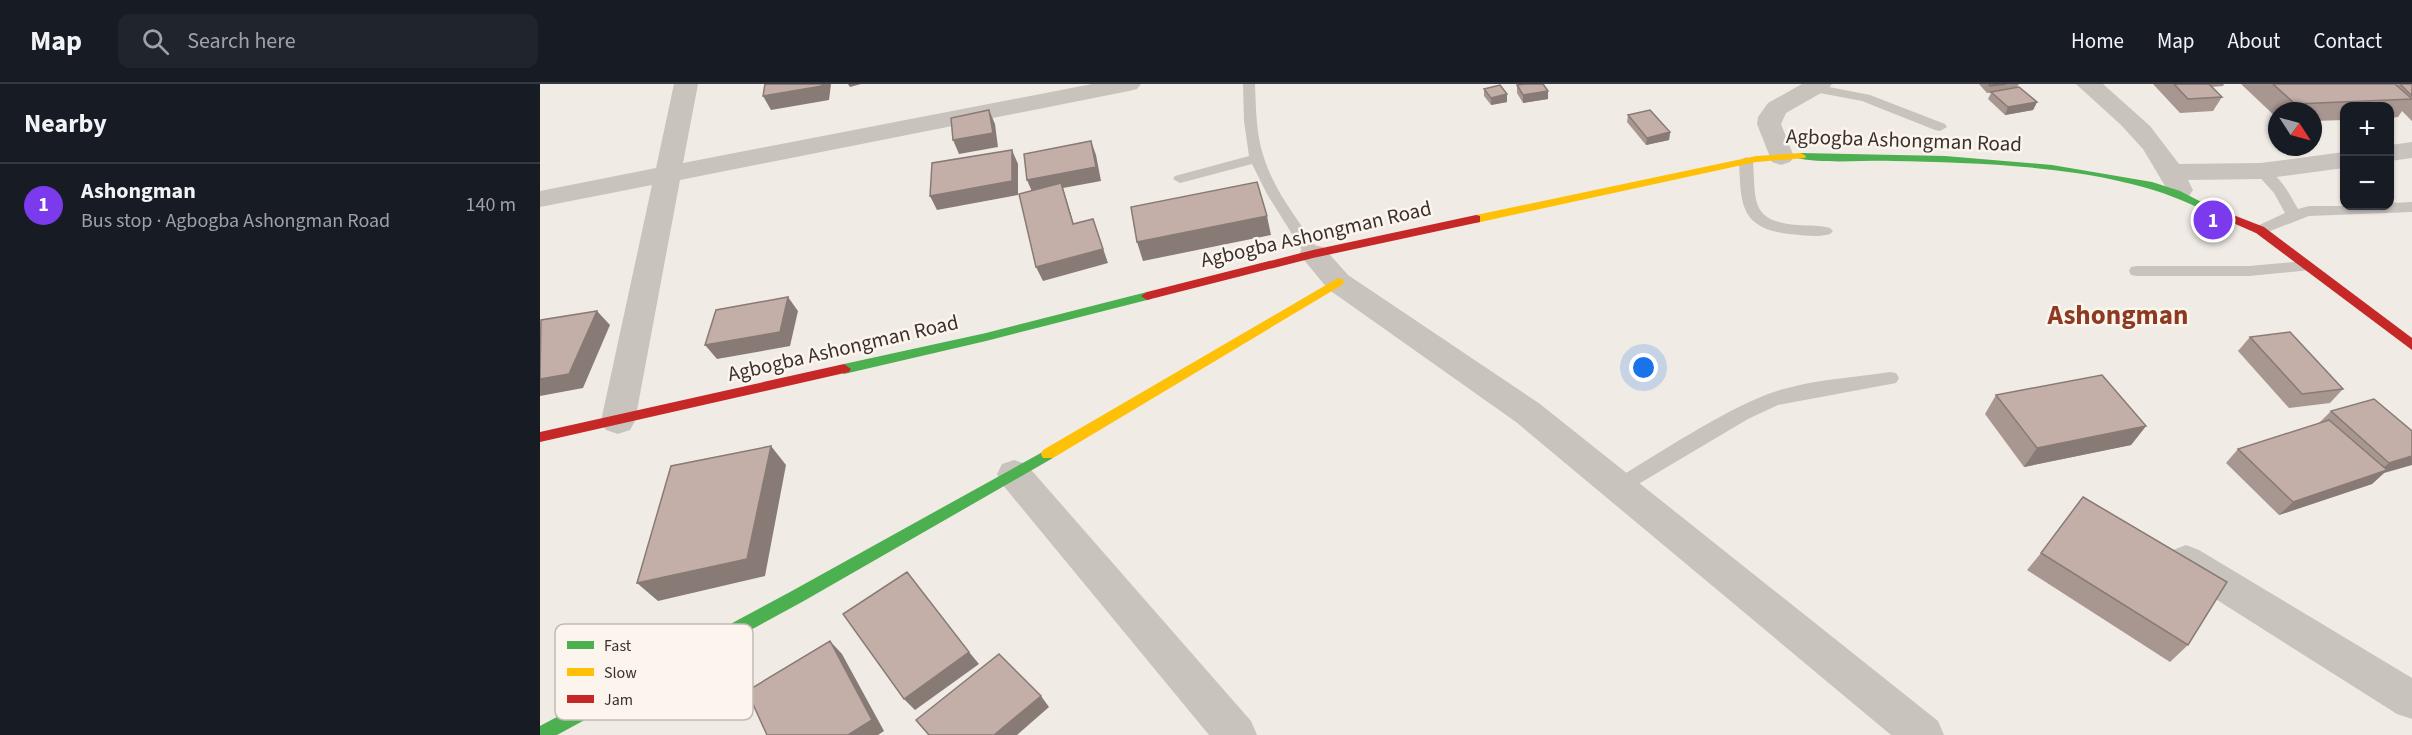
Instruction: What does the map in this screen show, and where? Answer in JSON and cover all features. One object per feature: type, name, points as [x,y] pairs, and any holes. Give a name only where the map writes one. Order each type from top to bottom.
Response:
[{"type":"street","points":[[618,421],[686,84]]},
{"type":"street","points":[[540,199],[1129,84]]},
{"type":"street","points":[[2088,84],[2135,124],[2157,148],[2176,182],[2340,161]]},
{"type":"street","points":[[1780,157],[1769,124],[1770,117],[1777,108],[1817,86]]},
{"type":"street","points":[[2394,152],[2412,150]]},
{"type":"street","name":"Agbogba Ashongman Road","points":[[540,437],[986,337],[1313,254],[1746,161],[1780,157],[1936,159],[2038,165],[2146,182],[2176,182],[2218,214],[2260,230],[2412,345]]},
{"type":"street","points":[[1313,254],[1338,282],[1528,413],[1923,735]]},
{"type":"street","points":[[746,624],[1014,474],[1338,282]]},
{"type":"street","points":[[1014,474],[1236,735]]},
{"type":"street","points":[[2155,542],[2412,700]]},
{"type":"street","points":[[543,734],[569,720]]},
{"type":"lane","points":[[1249,84],[1251,131],[1257,158],[1313,254]]},
{"type":"lane","points":[[1817,86],[1865,98],[1940,127]]},
{"type":"lane","points":[[1180,179],[1257,158]]},
{"type":"lane","points":[[1746,161],[1751,209],[1756,218],[1773,226],[1825,231]]},
{"type":"lane","points":[[2261,171],[2280,191],[2294,215]]},
{"type":"lane","points":[[2260,230],[2294,215],[2330,210],[2412,207]]},
{"type":"lane","points":[[2137,271],[2249,271],[2306,266]]},
{"type":"lane","points":[[1618,487],[1742,414],[1774,399],[1812,390],[1890,378]]},
{"type":"building","points":[[765,84],[822,84],[822,86],[763,96]]},
{"type":"building","points":[[1543,84],[1548,91],[1523,95],[1517,85]]},
{"type":"building","points":[[2174,84],[2209,84],[2222,97],[2188,99]]},
{"type":"building","points":[[2273,84],[2395,84],[2412,99],[2322,103],[2293,102]]},
{"type":"building","points":[[2400,84],[2412,84],[2412,96]]},
{"type":"building","points":[[1500,85],[1507,94],[1491,98],[1484,89]]},
{"type":"building","points":[[2019,87],[2037,102],[2008,107],[1991,92]]},
{"type":"building","points":[[989,110],[993,133],[953,140],[951,118]]},
{"type":"building","points":[[1650,110],[1670,132],[1647,138],[1628,115]]},
{"type":"building","points":[[1091,141],[1096,167],[1027,180],[1024,154]]},
{"type":"building","points":[[1012,150],[1012,181],[930,196],[932,163]]},
{"type":"building","points":[[1257,182],[1267,216],[1137,242],[1131,207]]},
{"type":"building","points":[[1061,183],[1073,224],[1093,219],[1103,249],[1036,267],[1019,194]]},
{"type":"building","points":[[788,297],[780,332],[705,345],[716,310]]},
{"type":"building","points":[[597,311],[569,374],[540,379],[541,320]]},
{"type":"building","points":[[2290,332],[2343,389],[2302,394],[2250,337]]},
{"type":"building","points":[[2102,375],[2146,426],[2037,448],[1996,395]]},
{"type":"building","points":[[2374,399],[2412,431],[2412,456],[2389,463],[2331,411]]},
{"type":"building","points":[[2329,420],[2387,470],[2293,502],[2238,449]]},
{"type":"building","points":[[771,446],[747,559],[637,583],[671,466]]},
{"type":"building","points":[[2083,497],[2227,582],[2188,645],[2041,553]]},
{"type":"building","points":[[907,572],[969,652],[904,699],[843,614]]},
{"type":"building","points":[[830,641],[872,720],[848,735],[767,735],[753,704],[753,687]]},
{"type":"building","points":[[999,654],[1041,696],[994,735],[929,735],[916,720]]},
{"type":"traffic: fast","points":[[1801,156],[1945,160],[2052,168],[2148,184],[2176,193],[2205,207]]},
{"type":"traffic: fast","points":[[844,369],[986,337],[1147,296]]},
{"type":"traffic: fast","points":[[746,624],[1048,454]]},
{"type":"traffic: fast","points":[[540,735],[568,720]]},
{"type":"traffic: slow","points":[[1476,219],[1756,159],[1801,156]]},
{"type":"traffic: slow","points":[[1048,454],[1338,282]]},
{"type":"traffic: jam","points":[[2205,207],[2260,230],[2412,345]]},
{"type":"traffic: jam","points":[[1147,296],[1313,254],[1476,219]]},
{"type":"traffic: jam","points":[[540,437],[844,369]]},
{"type":"place","name":"Ashongman","points":[[2213,220]]},
{"type":"district","name":"Ashongman","points":[[2118,315]]}]
